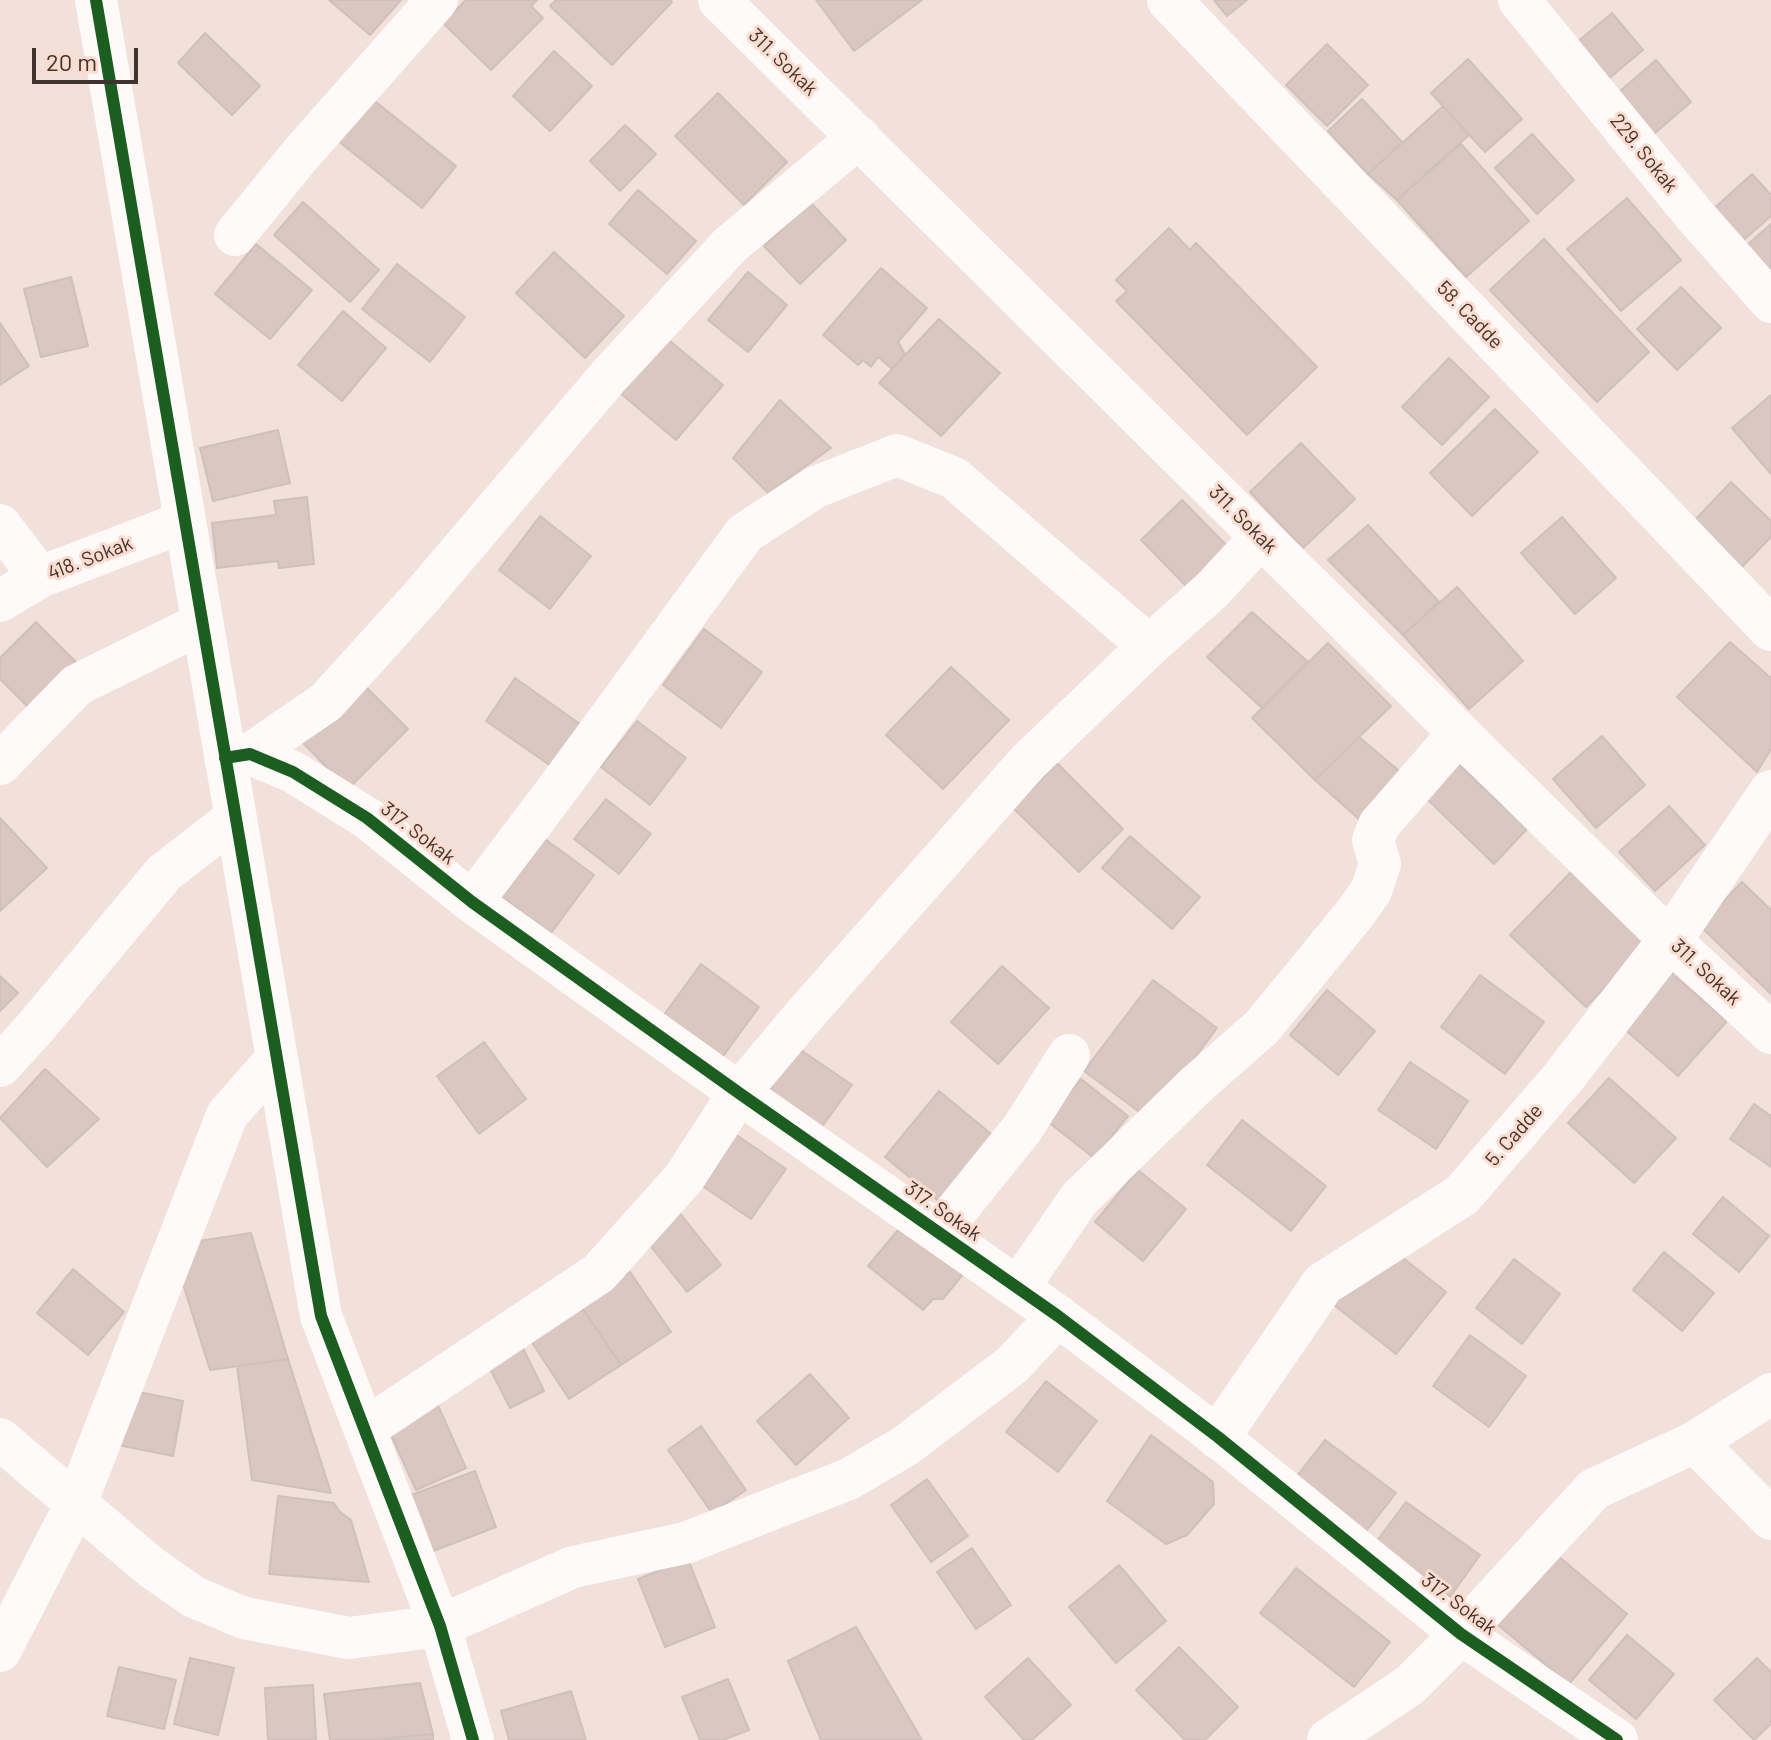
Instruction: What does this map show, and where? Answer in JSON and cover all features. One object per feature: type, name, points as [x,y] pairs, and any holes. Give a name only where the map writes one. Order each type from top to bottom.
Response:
[{"type":"street","points":[[96,0],[202,623],[238,756],[235,818],[321,1316],[440,1626],[473,1740]]},
{"type":"street","points":[[235,235],[301,154],[437,0]]},
{"type":"street","name":"58. Cadde","points":[[1169,0],[1771,629]]},
{"type":"street","name":"229. Sokak","points":[[1519,0],[1691,211],[1771,302]]},
{"type":"street","name":"311. Sokak","points":[[722,1],[1459,733],[1670,940],[1771,1033]]},
{"type":"street","points":[[238,756],[326,702],[423,595],[608,377],[730,245],[859,137]]},
{"type":"street","points":[[472,902],[745,533],[816,487],[897,455],[954,478],[1149,646]]},
{"type":"street","name":"418. Sokak","points":[[0,601],[40,577],[184,522]]},
{"type":"street","points":[[0,525],[40,577]]},
{"type":"street","points":[[365,1429],[599,1273],[684,1178],[739,1093],[801,1019],[1028,762],[1212,590],[1261,537]]},
{"type":"street","points":[[0,764],[77,685],[202,623]]},
{"type":"street","points":[[1018,1288],[1079,1199],[1195,1086],[1262,1027],[1353,916],[1371,891],[1380,864],[1373,840],[1379,825],[1459,733]]},
{"type":"street","name":"317. Sokak","points":[[238,756],[293,772],[367,818],[472,902],[1058,1316],[1218,1437],[1461,1634],[1617,1740]]},
{"type":"street","name":"5. Cadde","points":[[1218,1437],[1323,1284],[1462,1195],[1562,1079],[1670,940],[1771,792]]},
{"type":"street","points":[[0,1066],[164,873],[235,818]]},
{"type":"street","points":[[939,1232],[1022,1129],[1069,1055]]},
{"type":"street","points":[[0,1651],[76,1504],[227,1115],[277,1058]]},
{"type":"street","points":[[0,1439],[151,1567],[194,1597],[244,1618],[349,1638],[440,1626],[573,1567],[685,1543],[849,1479],[905,1446],[1012,1365],[1058,1316]]},
{"type":"street","points":[[1328,1740],[1410,1685],[1594,1489],[1695,1442],[1771,1394]]},
{"type":"street","points":[[1695,1442],[1771,1519]]},
{"type":"building","points":[[329,0],[401,0],[370,35]]},
{"type":"building","points":[[466,0],[537,0],[531,6],[543,18],[491,70],[443,23]]},
{"type":"building","points":[[556,0],[672,2],[612,65],[550,6]]},
{"type":"building","points":[[816,0],[922,0],[854,51]]},
{"type":"building","points":[[1214,0],[1247,0],[1227,16]]},
{"type":"building","points":[[1612,13],[1643,50],[1601,85],[1570,48]]},
{"type":"building","points":[[205,33],[260,86],[232,115],[178,63]]},
{"type":"building","points":[[1327,44],[1368,85],[1327,126],[1286,85]]},
{"type":"building","points":[[554,51],[592,86],[550,131],[513,96]]},
{"type":"building","points":[[1468,59],[1522,119],[1485,152],[1431,93]]},
{"type":"building","points":[[1656,60],[1691,102],[1648,139],[1612,98]]},
{"type":"building","points":[[718,93],[787,162],[744,205],[675,136]]},
{"type":"building","points":[[371,98],[456,166],[422,208],[337,140]]},
{"type":"building","points":[[1362,99],[1402,142],[1368,174],[1328,131]]},
{"type":"building","points":[[1443,106],[1469,135],[1397,200],[1368,174]]},
{"type":"building","points":[[625,125],[656,154],[620,191],[590,161]]},
{"type":"building","points":[[1532,134],[1574,180],[1537,214],[1495,168]]},
{"type":"building","points":[[1461,144],[1529,221],[1466,277],[1397,200]]},
{"type":"building","points":[[1752,174],[1771,195],[1771,216],[1739,244],[1710,212]]},
{"type":"building","points":[[638,190],[696,241],[667,274],[609,224]]},
{"type":"building","points":[[1627,198],[1681,260],[1621,311],[1567,249]]},
{"type":"building","points":[[303,202],[379,270],[350,302],[274,235]]},
{"type":"building","points":[[811,203],[846,240],[800,284],[764,246]]},
{"type":"building","points":[[1771,224],[1771,272],[1747,245]]},
{"type":"building","points":[[1169,228],[1190,250],[1196,243],[1317,367],[1247,435],[1116,301],[1127,291],[1116,280]]},
{"type":"building","points":[[1544,239],[1649,352],[1597,402],[1490,290]]},
{"type":"building","points":[[256,244],[312,290],[270,339],[215,294]]},
{"type":"building","points":[[554,252],[624,316],[585,358],[516,293]]},
{"type":"building","points":[[397,264],[465,317],[430,362],[362,309]]},
{"type":"building","points":[[881,268],[927,308],[898,342],[905,354],[892,369],[878,357],[871,367],[863,360],[858,365],[823,335]]},
{"type":"building","points":[[748,272],[787,305],[748,352],[708,320]]},
{"type":"building","points":[[71,277],[88,346],[41,357],[24,289]]},
{"type":"building","points":[[1681,287],[1721,328],[1677,370],[1637,329]]},
{"type":"building","points":[[343,311],[386,348],[342,401],[298,365]]},
{"type":"building","points":[[939,319],[1000,373],[941,436],[879,383]]},
{"type":"building","points":[[0,323],[29,366],[0,385]]},
{"type":"building","points":[[665,337],[723,385],[676,440],[619,392]]},
{"type":"building","points":[[1449,358],[1489,397],[1442,445],[1402,407]]},
{"type":"building","points":[[1771,395],[1771,474],[1732,428]]},
{"type":"building","points":[[780,400],[831,448],[768,493],[733,458]]},
{"type":"building","points":[[1495,409],[1538,452],[1472,516],[1430,473]]},
{"type":"building","points":[[278,430],[290,483],[213,501],[200,448]]},
{"type":"building","points":[[1301,443],[1355,499],[1303,548],[1250,492]]},
{"type":"building","points":[[1731,482],[1771,521],[1771,537],[1740,569],[1692,523]]},
{"type":"building","points":[[307,497],[314,564],[279,568],[278,561],[217,568],[212,523],[276,515],[274,501]]},
{"type":"building","points":[[1182,500],[1230,549],[1189,589],[1141,540]]},
{"type":"building","points":[[540,516],[591,556],[550,609],[499,570]]},
{"type":"building","points":[[1562,517],[1616,578],[1575,614],[1521,553]]},
{"type":"building","points":[[1368,525],[1439,602],[1403,635],[1328,560]]},
{"type":"building","points":[[1457,587],[1523,661],[1469,709],[1403,635]]},
{"type":"building","points":[[1252,612],[1308,662],[1262,708],[1207,657]]},
{"type":"building","points":[[36,622],[77,663],[31,710],[0,679],[0,658]]},
{"type":"building","points":[[704,629],[762,672],[721,728],[663,685]]},
{"type":"building","points":[[1730,642],[1771,678],[1771,749],[1757,772],[1677,697]]},
{"type":"building","points":[[1328,643],[1391,706],[1315,780],[1252,718]]},
{"type":"building","points":[[951,667],[1009,720],[943,789],[886,735]]},
{"type":"building","points":[[515,678],[580,724],[551,766],[486,721]]},
{"type":"building","points":[[361,682],[408,729],[348,789],[302,742]]},
{"type":"building","points":[[637,721],[686,758],[650,805],[601,767]]},
{"type":"building","points":[[1602,736],[1645,785],[1596,828],[1553,779]]},
{"type":"building","points":[[1359,737],[1404,775],[1361,821],[1315,780]]},
{"type":"building","points":[[1455,761],[1527,829],[1494,864],[1423,795]]},
{"type":"building","points":[[1057,763],[1123,829],[1079,872],[1013,808]]},
{"type":"building","points":[[606,799],[651,834],[619,874],[574,839]]},
{"type":"building","points":[[1669,806],[1705,845],[1655,891],[1619,852]]},
{"type":"building","points":[[0,818],[47,868],[0,911]]},
{"type":"building","points":[[1130,836],[1200,897],[1172,929],[1102,868]]},
{"type":"building","points":[[545,839],[594,875],[551,933],[502,897]]},
{"type":"building","points":[[1572,871],[1647,943],[1586,1007],[1510,935]]},
{"type":"building","points":[[1742,882],[1771,910],[1771,994],[1700,926]]},
{"type":"building","points":[[701,964],[759,1007],[721,1059],[663,1016]]},
{"type":"building","points":[[1002,966],[1049,1008],[998,1064],[951,1022]]},
{"type":"building","points":[[1669,971],[1727,1021],[1678,1076],[1621,1026]]},
{"type":"building","points":[[1480,975],[1544,1022],[1505,1074],[1441,1027]]},
{"type":"building","points":[[0,976],[18,993],[0,1011]]},
{"type":"building","points":[[1153,980],[1217,1028],[1149,1119],[1084,1071]]},
{"type":"building","points":[[1327,990],[1375,1031],[1338,1075],[1290,1035]]},
{"type":"building","points":[[484,1042],[526,1099],[479,1134],[437,1076]]},
{"type":"building","points":[[798,1048],[852,1085],[819,1131],[767,1094]]},
{"type":"building","points":[[1410,1062],[1468,1101],[1436,1149],[1378,1110]]},
{"type":"building","points":[[45,1069],[99,1119],[47,1167],[0,1118]]},
{"type":"building","points":[[1609,1078],[1676,1138],[1634,1183],[1568,1123]]},
{"type":"building","points":[[1081,1079],[1128,1116],[1094,1158],[1047,1121]]},
{"type":"building","points":[[939,1091],[996,1138],[942,1204],[885,1157]]},
{"type":"building","points":[[1754,1104],[1771,1116],[1771,1167],[1730,1139]]},
{"type":"building","points":[[1242,1120],[1326,1186],[1291,1231],[1207,1165]]},
{"type":"building","points":[[735,1134],[786,1169],[751,1219],[701,1185]]},
{"type":"building","points":[[1138,1170],[1186,1209],[1143,1261],[1095,1222]]},
{"type":"building","points":[[1723,1197],[1769,1236],[1739,1272],[1693,1234]]},
{"type":"building","points":[[679,1212],[721,1265],[687,1292],[645,1239]]},
{"type":"building","points":[[903,1224],[964,1273],[943,1299],[933,1299],[923,1310],[868,1266]]},
{"type":"building","points":[[251,1233],[288,1359],[210,1370],[178,1268],[186,1243]]},
{"type":"building","points":[[1664,1252],[1714,1293],[1682,1331],[1633,1290]]},
{"type":"building","points":[[1403,1258],[1446,1292],[1396,1354],[1334,1305],[1368,1270]]},
{"type":"building","points":[[1514,1259],[1560,1294],[1522,1344],[1476,1308]]},
{"type":"building","points":[[73,1269],[124,1312],[88,1355],[37,1313]]},
{"type":"building","points":[[630,1272],[671,1332],[621,1365],[580,1305]]},
{"type":"building","points":[[580,1305],[621,1365],[569,1399],[531,1341]]},
{"type":"building","points":[[1470,1335],[1526,1376],[1489,1427],[1433,1386]]},
{"type":"building","points":[[520,1342],[544,1391],[510,1408],[485,1359]]},
{"type":"building","points":[[288,1359],[331,1493],[252,1480],[237,1366]]},
{"type":"building","points":[[810,1374],[849,1418],[796,1465],[757,1421]]},
{"type":"building","points":[[1046,1381],[1097,1421],[1058,1472],[1006,1432]]},
{"type":"building","points":[[129,1390],[183,1401],[173,1456],[118,1445]]},
{"type":"building","points":[[436,1401],[466,1468],[416,1490],[386,1424]]},
{"type":"building","points":[[701,1426],[746,1490],[712,1513],[668,1450]]},
{"type":"building","points":[[1151,1435],[1213,1482],[1214,1504],[1187,1535],[1166,1544],[1107,1501]]},
{"type":"building","points":[[1325,1440],[1396,1493],[1364,1534],[1293,1481]]},
{"type":"building","points":[[475,1471],[496,1527],[433,1551],[411,1495]]},
{"type":"building","points":[[927,1479],[968,1536],[931,1562],[891,1505]]},
{"type":"building","points":[[278,1496],[334,1503],[351,1520],[369,1582],[269,1574]]},
{"type":"building","points":[[1406,1502],[1480,1555],[1450,1597],[1376,1542]]},
{"type":"building","points":[[972,1548],[1011,1605],[976,1629],[937,1572]]},
{"type":"building","points":[[1557,1555],[1627,1614],[1569,1684],[1498,1625]]},
{"type":"building","points":[[688,1559],[715,1627],[665,1647],[638,1579]]},
{"type":"building","points":[[1119,1565],[1166,1621],[1116,1663],[1069,1607]]},
{"type":"building","points":[[1296,1568],[1390,1642],[1354,1687],[1260,1613]]},
{"type":"building","points":[[856,1627],[922,1740],[821,1740],[788,1661]]},
{"type":"building","points":[[1627,1635],[1674,1674],[1636,1719],[1589,1680]]},
{"type":"building","points":[[1179,1647],[1238,1707],[1205,1740],[1185,1740],[1136,1690]]},
{"type":"building","points":[[190,1658],[234,1668],[218,1735],[174,1724]]},
{"type":"building","points":[[1028,1658],[1071,1705],[1032,1740],[1024,1740],[985,1697]]},
{"type":"building","points":[[1757,1658],[1771,1672],[1771,1724],[1754,1740],[1714,1700]]},
{"type":"building","points":[[119,1667],[176,1680],[164,1729],[107,1716]]},
{"type":"building","points":[[728,1679],[749,1730],[723,1740],[700,1740],[682,1697]]},
{"type":"building","points":[[420,1683],[433,1734],[372,1740],[330,1740],[324,1694]]},
{"type":"building","points":[[313,1685],[316,1740],[268,1740],[265,1688]]},
{"type":"building","points":[[571,1691],[586,1740],[509,1740],[501,1711]]},
{"type":"building","points":[[433,1734],[433,1740],[372,1740]]},
{"type":"cycle path","points":[[96,0],[321,1316],[440,1626],[473,1740]]},
{"type":"cycle path","points":[[225,758],[250,754],[293,772],[367,818],[472,902],[1058,1316],[1218,1437],[1461,1634],[1617,1740]]}]
